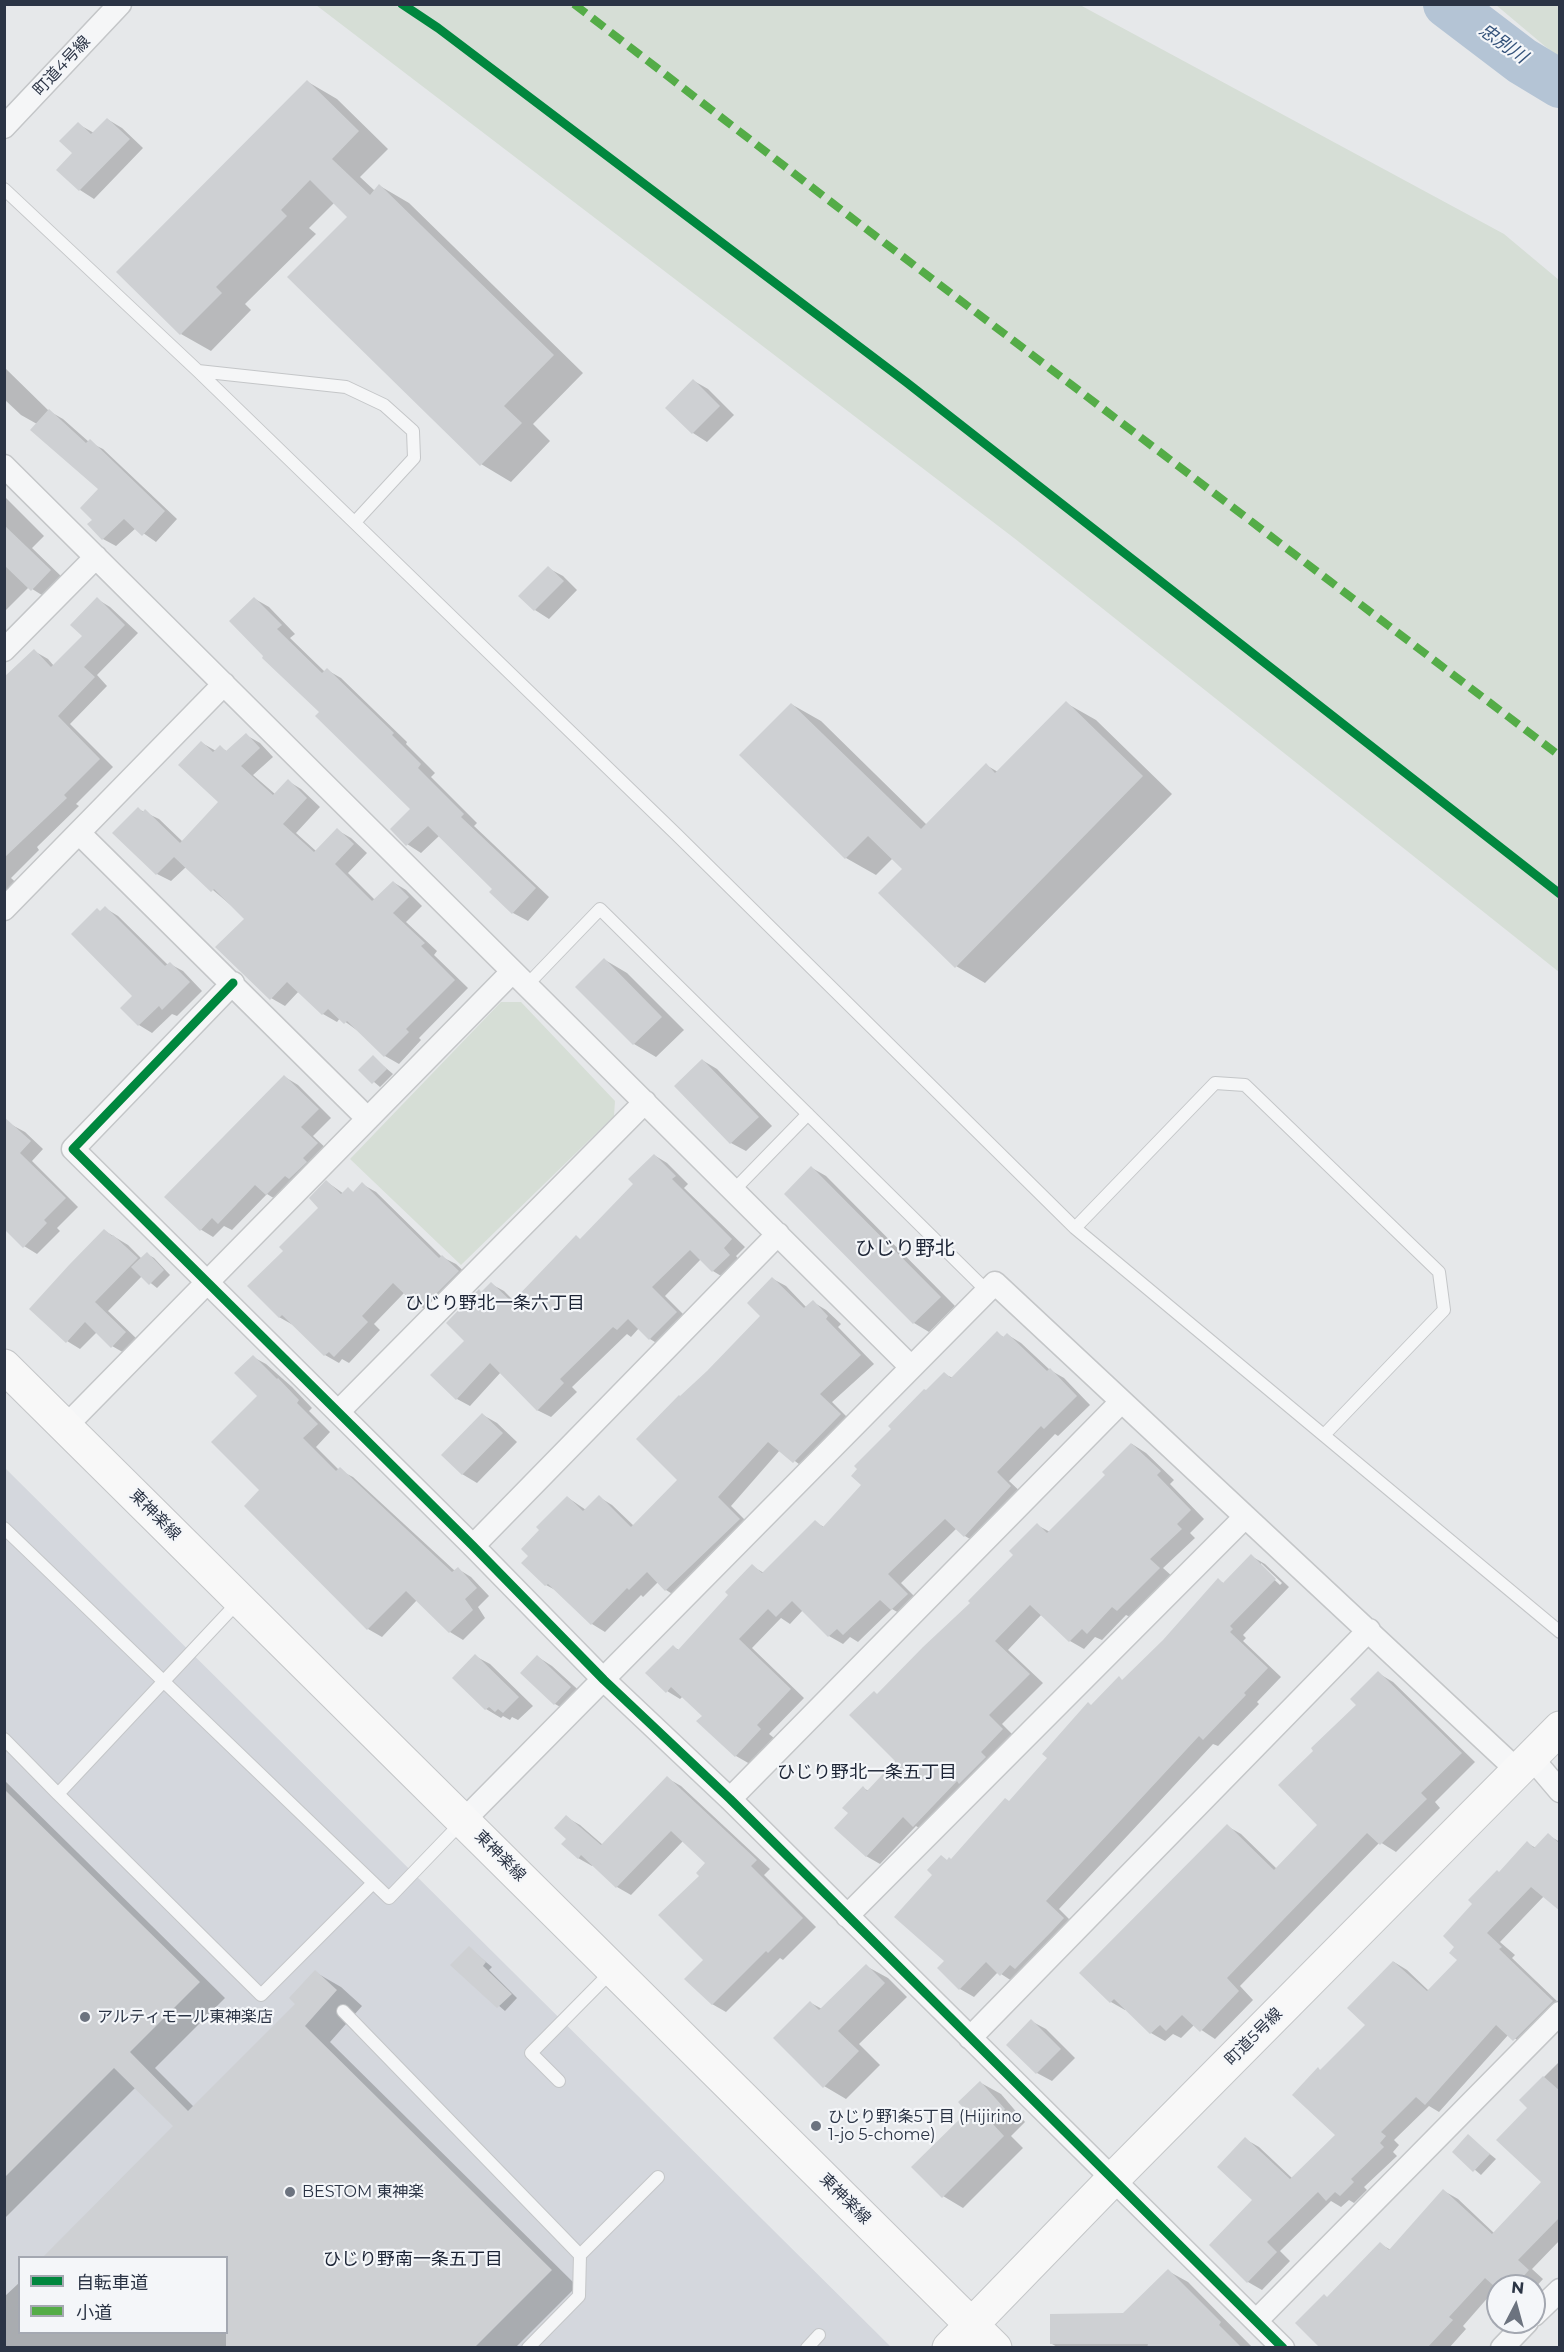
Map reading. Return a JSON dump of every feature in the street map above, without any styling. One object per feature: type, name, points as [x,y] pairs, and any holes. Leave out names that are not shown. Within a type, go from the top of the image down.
[{"type":"main road","name":"東神楽線","points":[[4,1366],[995,2348]]},
{"type":"main road","name":"町道5号線","points":[[949,2348],[1114,2178],[1525,1764],[1558,1734]]},
{"type":"street","name":"町道4号線","points":[[4,128],[120,4]]},
{"type":"street","points":[[4,466],[911,1367]]},
{"type":"street","points":[[4,650],[96,557]]},
{"type":"street","points":[[4,909],[224,684]]},
{"type":"street","points":[[79,833],[367,1118]]},
{"type":"street","points":[[66,1426],[367,1118],[519,979]]},
{"type":"street","points":[[233,983],[73,1149],[473,1546],[604,1680],[730,1799],[1283,2348]]},
{"type":"street","points":[[338,1412],[645,1102]]},
{"type":"street","points":[[473,1546],[778,1234]]},
{"type":"street","points":[[464,1820],[995,1283],[1244,1518],[1369,1630],[1525,1764],[1560,1791]]},
{"type":"street","points":[[730,1799],[1121,1402]]},
{"type":"street","points":[[847,1916],[1244,1518]]},
{"type":"street","points":[[970,2038],[1369,1630]]},
{"type":"street","points":[[1256,2321],[1560,2013]]},
{"type":"street","points":[[1546,2303],[1560,2290]]},
{"type":"street","points":[[1502,2348],[1515,2334]]},
{"type":"lane","points":[[4,189],[355,522],[676,834],[1075,1228],[1560,1632]]},
{"type":"lane","points":[[198,371],[346,387],[384,405],[413,431],[414,458],[355,522]]},
{"type":"lane","points":[[519,979],[600,909],[987,1291]]},
{"type":"lane","points":[[1075,1228],[1215,1083],[1245,1085],[1439,1272],[1444,1310],[1324,1435]]},
{"type":"lane","points":[[734,1190],[808,1114]]},
{"type":"lane","points":[[4,1528],[388,1898],[464,1820]]},
{"type":"lane","points":[[58,1794],[240,1599]]},
{"type":"lane","points":[[4,1739],[261,1995],[374,1883]]},
{"type":"lane","points":[[559,2081],[531,2053],[614,1970]]},
{"type":"lane","points":[[344,2011],[580,2254]]},
{"type":"lane","points":[[528,2348],[579,2296],[580,2254],[658,2177]]},
{"type":"lane","points":[[807,2348],[819,2335]]},
{"type":"shaded area","points":[[316,5],[1080,5],[1504,234],[1559,280],[1559,972],[1014,538]]},
{"type":"shaded area","points":[[1496,5],[1559,5],[1559,58]]},
{"type":"shaded area","points":[[501,1002],[521,1002],[615,1101],[614,1116],[461,1265],[350,1159]]},
{"type":"shaded area","points":[[4,1467],[890,2346],[5,2347]]},
{"type":"building","points":[[307,80],[359,131],[332,159],[370,195],[379,184],[554,355],[504,406],[522,423],[480,466],[287,277],[347,217],[310,180],[281,210],[287,216],[216,287],[222,293],[180,335],[116,272]]},
{"type":"building","points":[[107,118],[130,139],[79,191],[56,170],[72,153],[59,141],[78,122],[91,134]]},
{"type":"building","points":[[693,379],[720,406],[692,434],[665,408]]},
{"type":"building","points":[[49,409],[86,443],[90,439],[165,511],[142,536],[124,519],[102,540],[87,524],[92,520],[80,508],[98,489],[30,430]]},
{"type":"building","points":[[4,525],[51,570],[31,591],[4,565]]},
{"type":"building","points":[[548,566],[564,581],[534,611],[518,596]]},
{"type":"building","points":[[97,597],[125,625],[84,667],[95,677],[58,716],[100,759],[64,795],[67,798],[4,858],[4,677],[34,649],[51,667],[82,636],[70,625]]},
{"type":"building","points":[[254,597],[282,625],[277,629],[322,673],[327,668],[394,733],[392,735],[421,764],[418,768],[464,814],[461,817],[536,888],[512,914],[489,892],[492,889],[428,826],[406,846],[390,829],[410,809],[315,716],[319,712],[262,658],[263,656],[229,621]]},
{"type":"building","points":[[1066,701],[1143,776],[955,968],[878,893],[902,869],[868,836],[845,859],[739,755],[791,703],[921,829],[986,763],[995,773]]},
{"type":"building","points":[[246,733],[260,748],[241,766],[273,795],[288,779],[307,798],[283,824],[314,852],[337,828],[354,844],[335,864],[372,901],[393,881],[409,897],[393,913],[425,943],[421,946],[455,980],[406,1029],[409,1032],[384,1057],[347,1021],[344,1024],[328,1009],[322,1015],[287,982],[270,1000],[215,947],[244,919],[214,889],[211,892],[174,857],[156,875],[112,833],[138,807],[143,812],[145,809],[180,843],[218,802],[178,765],[201,741],[213,752],[220,745],[226,751]]},
{"type":"building","points":[[105,906],[165,966],[170,962],[190,982],[162,1010],[159,1006],[138,1026],[120,1008],[132,996],[71,934],[97,908],[100,911]]},
{"type":"building","points":[[604,958],[662,1017],[633,1045],[575,987]]},
{"type":"building","points":[[373,1055],[387,1069],[372,1084],[358,1070]]},
{"type":"building","points":[[702,1059],[759,1117],[730,1144],[674,1086]]},
{"type":"building","points":[[284,1075],[319,1109],[301,1127],[318,1143],[303,1158],[307,1162],[289,1179],[285,1176],[266,1195],[255,1185],[218,1224],[212,1218],[200,1231],[164,1197]]},
{"type":"building","points":[[4,1117],[31,1141],[20,1153],[66,1198],[44,1220],[47,1223],[23,1248],[4,1229]]},
{"type":"building","points":[[654,1154],[676,1176],[672,1179],[732,1239],[724,1248],[730,1255],[712,1272],[690,1250],[652,1287],[677,1312],[649,1340],[628,1319],[617,1330],[613,1327],[560,1379],[564,1383],[537,1411],[490,1363],[456,1400],[430,1375],[464,1341],[446,1323],[479,1289],[481,1292],[491,1282],[512,1302],[576,1235],[580,1239],[633,1184],[628,1179]]},
{"type":"building","points":[[811,1166],[941,1297],[913,1324],[784,1194]]},
{"type":"building","points":[[326,1180],[341,1194],[348,1187],[353,1192],[362,1182],[439,1258],[442,1255],[459,1271],[426,1304],[424,1302],[419,1308],[393,1283],[362,1316],[368,1322],[334,1357],[329,1352],[324,1356],[282,1315],[279,1318],[247,1286],[283,1251],[279,1247],[318,1208],[309,1198]]},
{"type":"building","points":[[104,1229],[138,1258],[95,1302],[126,1332],[111,1348],[85,1322],[66,1343],[29,1309]]},
{"type":"building","points":[[147,1252],[164,1270],[149,1285],[131,1267]]},
{"type":"building","points":[[772,1277],[804,1308],[813,1300],[828,1316],[826,1319],[861,1355],[820,1394],[841,1414],[793,1463],[768,1442],[718,1497],[740,1519],[665,1591],[647,1572],[629,1590],[627,1588],[591,1625],[548,1584],[545,1586],[521,1563],[528,1556],[521,1549],[539,1530],[536,1527],[567,1496],[583,1511],[599,1495],[631,1527],[677,1480],[636,1439],[760,1316],[747,1303]]},
{"type":"building","points":[[997,1331],[1003,1337],[1007,1333],[1047,1371],[1050,1368],[1077,1396],[1044,1429],[1041,1426],[997,1472],[1011,1486],[964,1537],[945,1519],[888,1574],[908,1594],[891,1610],[880,1600],[843,1635],[837,1629],[828,1637],[792,1601],[776,1617],[768,1609],[739,1639],[791,1689],[757,1725],[761,1729],[735,1757],[696,1721],[702,1716],[671,1687],[666,1693],[645,1673],[673,1645],[678,1650],[728,1595],[725,1592],[752,1564],[762,1573],[815,1520],[823,1527],[861,1485],[851,1476],[857,1469],[854,1466],[891,1429],[888,1426],[944,1372],[951,1378]]},
{"type":"building","points":[[253,1355],[299,1400],[297,1403],[318,1424],[303,1438],[336,1471],[340,1467],[452,1572],[458,1567],[477,1588],[465,1599],[473,1610],[449,1633],[406,1591],[367,1630],[244,1506],[259,1490],[211,1442],[257,1396],[234,1373]]},
{"type":"building","points":[[482,1413],[503,1433],[462,1475],[441,1455]]},
{"type":"building","points":[[1131,1443],[1161,1471],[1157,1475],[1191,1510],[1177,1524],[1182,1529],[1150,1559],[1160,1568],[1117,1611],[1112,1607],[1087,1634],[1082,1629],[1069,1642],[1030,1605],[995,1641],[1030,1674],[989,1715],[1003,1729],[981,1752],[986,1757],[959,1784],[957,1781],[913,1827],[903,1817],[866,1857],[834,1828],[848,1813],[842,1808],[863,1786],[867,1791],[895,1761],[849,1715],[874,1691],[877,1694],[970,1603],[968,1601],[1013,1555],[1009,1551],[1037,1523],[1047,1533],[1105,1475],[1102,1472]]},
{"type":"building","points":[[1251,1554],[1276,1579],[1230,1626],[1233,1629],[1230,1632],[1268,1668],[1203,1740],[1199,1736],[1046,1901],[1064,1918],[1052,1931],[1015,1969],[1010,1965],[1000,1976],[986,1962],[959,1990],[937,1968],[944,1961],[894,1917],[932,1875],[927,1870],[941,1855],[947,1860],[949,1857],[951,1859],[1005,1798],[1009,1801],[1047,1758],[1042,1754],[1088,1702],[1091,1705],[1119,1676],[1122,1680],[1163,1640],[1218,1578],[1223,1583]]},
{"type":"building","points":[[475,1654],[519,1697],[503,1713],[498,1709],[495,1712],[489,1707],[485,1710],[452,1678]]},
{"type":"building","points":[[537,1655],[571,1687],[554,1705],[520,1673]]},
{"type":"building","points":[[1378,1671],[1462,1753],[1421,1793],[1427,1799],[1380,1845],[1367,1833],[1227,1978],[1239,1991],[1200,2032],[1182,2015],[1166,2031],[1160,2025],[1150,2034],[1114,1999],[1110,2003],[1079,1973],[1227,1824],[1274,1870],[1317,1825],[1278,1785],[1313,1751],[1311,1748],[1356,1705],[1350,1699]]},
{"type":"building","points":[[667,1776],[757,1860],[751,1866],[803,1918],[712,2005],[684,1979],[703,1960],[658,1915],[699,1876],[696,1873],[705,1863],[671,1831],[616,1888],[581,1855],[578,1859],[561,1844],[566,1839],[554,1828],[566,1815],[601,1845]]},
{"type":"building","name":"BESTOM 東神楽","points":[[4,1789],[200,1982],[130,2052],[188,2111],[295,2004],[289,1998],[315,1970],[337,1990],[305,2026],[552,2270],[474,2348],[226,2348],[228,2256],[44,2256],[173,2126],[114,2068],[4,2178]]},
{"type":"building","points":[[1548,1833],[1560,1844],[1560,1911],[1531,1887],[1487,1933],[1502,1947],[1499,1949],[1553,2001],[1513,2041],[1496,2025],[1425,2105],[1416,2097],[1381,2132],[1386,2136],[1380,2143],[1384,2147],[1351,2179],[1354,2182],[1340,2196],[1335,2192],[1326,2201],[1318,2192],[1267,2242],[1277,2252],[1247,2283],[1209,2245],[1252,2200],[1217,2167],[1245,2137],[1290,2179],[1335,2135],[1292,2095],[1318,2067],[1320,2070],[1365,2025],[1347,2008],[1393,1961],[1427,1991],[1457,1960],[1449,1953],[1454,1947],[1443,1936],[1472,1904],[1468,1900],[1497,1870],[1499,1872],[1527,1841],[1534,1848]]},
{"type":"building","points":[[469,1946],[486,1962],[483,1966],[512,1994],[497,2008],[450,1965]]},
{"type":"building","points":[[866,1964],[885,1983],[838,2031],[859,2051],[823,2088],[773,2038],[810,2001],[819,2010]]},
{"type":"building","points":[[1031,2019],[1061,2049],[1036,2074],[1006,2045]]},
{"type":"building","points":[[1543,2076],[1560,2091],[1560,2217],[1518,2260],[1529,2270],[1526,2274],[1486,2274],[1486,2279],[1449,2317],[1453,2320],[1427,2348],[1320,2348],[1295,2323],[1324,2294],[1327,2297],[1380,2242],[1389,2250],[1443,2189],[1492,2234],[1541,2182],[1496,2140],[1527,2108],[1519,2100]]},
{"type":"building","points":[[980,2081],[1005,2109],[992,2123],[1004,2136],[942,2198],[911,2167],[967,2112],[958,2102]]},
{"type":"building","points":[[1468,2134],[1490,2154],[1473,2172],[1452,2152]]},
{"type":"building","points":[[1168,2269],[1221,2322],[1219,2325],[1242,2348],[1147,2348],[1148,2344],[1050,2344],[1050,2314],[1123,2313]]},
{"type":"waterway","name":"忠別川","points":[[1447,4],[1522,61],[1560,84]]},
{"type":"marked path","points":[[574,4],[1560,756]]},
{"type":"cycle path","points":[[402,4],[438,28],[906,382],[1560,894]]},
{"type":"cycle path","points":[[233,983],[73,1149],[473,1546],[604,1680],[730,1799],[1283,2348]]},
{"type":"place","name":"アルティモール東神楽店","points":[[85,2017]]},
{"type":"place","name":"ひじり野1条5丁目 (Hijirino 1-jo 5-chome)","points":[[816,2126]]},
{"type":"place","name":"BESTOM 東神楽","points":[[290,2192]]},
{"type":"district","name":"ひじり野北","points":[[905,1249]]},
{"type":"district","name":"ひじり野北一条六丁目","points":[[495,1304]]},
{"type":"district","name":"ひじり野北一条五丁目","points":[[867,1773]]},
{"type":"district","name":"ひじり野南一条五丁目","points":[[413,2260]]}]
